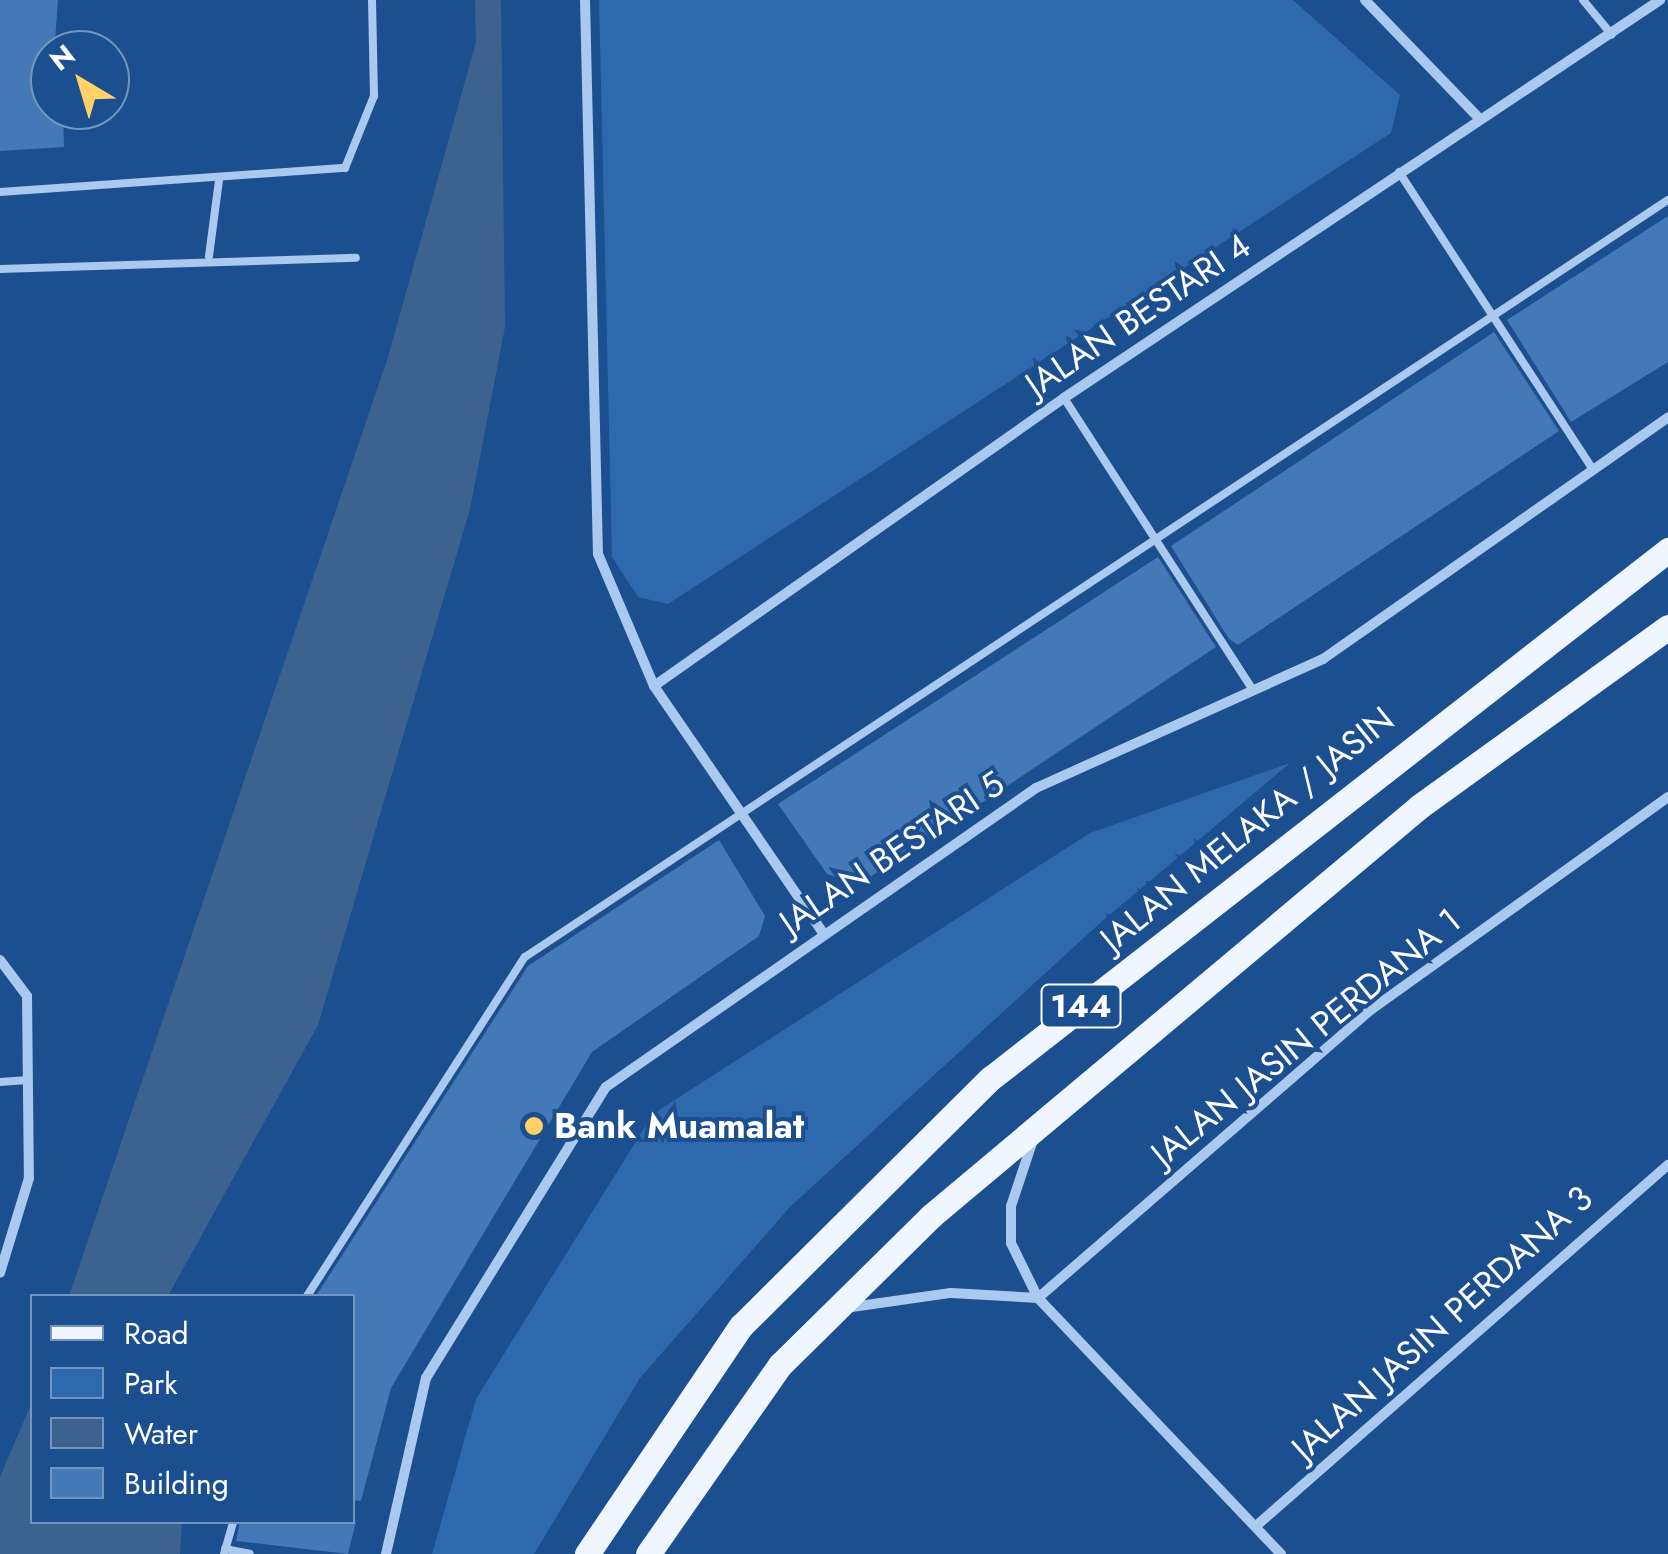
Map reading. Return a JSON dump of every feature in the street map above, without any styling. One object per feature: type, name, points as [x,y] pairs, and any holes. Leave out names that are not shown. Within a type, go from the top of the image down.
[{"type":"main road","name":"JALAN MELAKA / JASIN","points":[[587,1554],[741,1326],[991,1078],[1668,550]]},
{"type":"main road","name":"144","points":[[648,1554],[780,1364],[832,1310],[1038,1122],[1420,806],[1668,628]]},
{"type":"street","points":[[585,0],[598,554],[654,686],[824,934]]},
{"type":"street","points":[[1365,0],[1480,119]]},
{"type":"street","name":"JALAN BESTARI 4","points":[[654,686],[1064,398],[1660,0]]},
{"type":"street","name":"JALAN BESTARI 5","points":[[386,1554],[426,1378],[606,1087],[1036,788],[1323,659],[1668,418]]},
{"type":"street","name":"JALAN JASIN PERDANA 1","points":[[1038,1298],[1372,1009],[1668,797]]},
{"type":"street","points":[[0,960],[27,996],[29,1178],[0,1273]]},
{"type":"street","points":[[1038,1122],[1011,1206],[1011,1243],[1038,1298],[1281,1554]]},
{"type":"street","name":"JALAN JASIN PERDANA 3","points":[[1256,1526],[1668,1165]]},
{"type":"street","points":[[832,1310],[950,1294],[1038,1298]]},
{"type":"lane","points":[[0,192],[331,173],[356,157],[374,96],[372,0]]},
{"type":"lane","points":[[1583,0],[1612,35]]},
{"type":"lane","points":[[1398,172],[1593,470]]},
{"type":"lane","points":[[209,256],[219,180]]},
{"type":"lane","points":[[308,1294],[510,970],[742,811],[1668,200]]},
{"type":"lane","points":[[0,269],[209,256],[356,258]]},
{"type":"lane","points":[[1064,398],[1252,689]]},
{"type":"lane","points":[[0,1082],[28,1080]]},
{"type":"lane","points":[[232,1524],[225,1552],[250,1554]]},
{"type":"green space","points":[[599,0],[1293,0],[1400,95],[1391,133],[668,604],[638,597],[612,557]]},
{"type":"green space","points":[[1290,763],[1099,924],[790,1207],[640,1378],[534,1554],[432,1554],[476,1399],[653,1114],[1090,833]]},
{"type":"water","points":[[475,0],[501,0],[505,327],[470,509],[318,1025],[169,1294],[70,1294],[388,357],[476,42]]},
{"type":"water","points":[[30,1407],[30,1524],[182,1524],[180,1554],[0,1554],[0,1477]]},
{"type":"building","points":[[0,0],[58,0],[56,30],[30,30],[30,130],[64,130],[64,147],[0,151]]},
{"type":"building","points":[[1668,216],[1668,362],[1571,422],[1507,320]]},
{"type":"building","points":[[1494,332],[1559,431],[1238,645],[1229,639],[1171,546]]},
{"type":"building","points":[[1158,557],[1216,647],[858,885],[827,874],[778,804]]},
{"type":"building","points":[[719,840],[765,916],[759,936],[592,1052],[391,1388],[361,1501],[355,1500],[355,1294],[317,1294],[528,966]]},
{"type":"building","points":[[356,1522],[348,1554],[236,1541],[240,1524]]},
{"type":"place","name":"Bank Muamalat","points":[[534,1126]]}]
